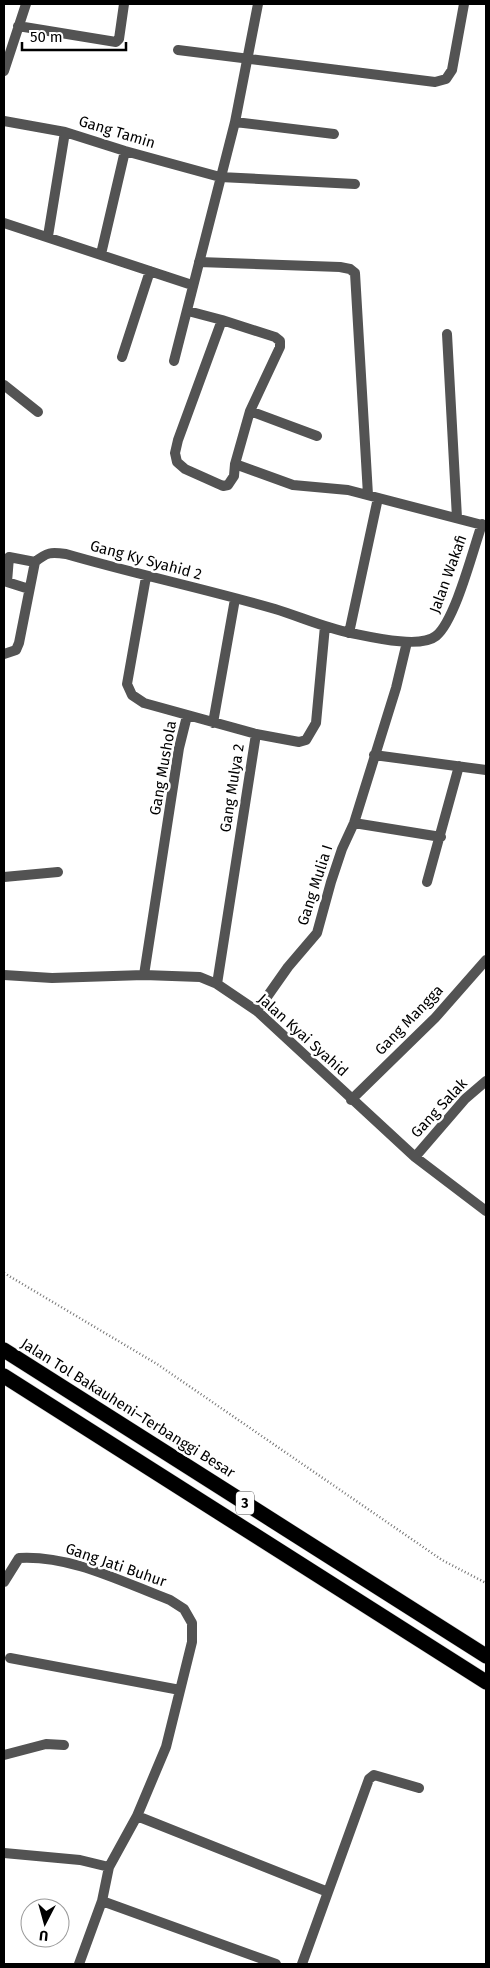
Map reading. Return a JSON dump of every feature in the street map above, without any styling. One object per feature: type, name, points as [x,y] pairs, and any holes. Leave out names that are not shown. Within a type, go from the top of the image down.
[{"type":"highway","name":"Jalan Tol Bakauheni–Terbanggi Besar","points":[[4,1350],[486,1656]]},
{"type":"highway","name":"3","points":[[4,1376],[486,1682]]},
{"type":"street","points":[[4,71],[26,4]]},
{"type":"street","points":[[18,26],[116,42],[119,39],[124,4]]},
{"type":"street","points":[[174,361],[235,122],[258,4]]},
{"type":"street","points":[[178,50],[436,82],[446,79],[452,70],[464,4]]},
{"type":"street","name":"Gang Tamin","points":[[4,121],[65,132],[125,152],[220,177],[355,184]]},
{"type":"street","points":[[235,122],[334,134]]},
{"type":"street","points":[[48,236],[65,132]]},
{"type":"street","points":[[101,254],[125,152]]},
{"type":"street","points":[[4,223],[192,285]]},
{"type":"street","points":[[199,262],[340,267],[350,269],[355,273],[373,496],[349,633]]},
{"type":"street","points":[[122,357],[150,271]]},
{"type":"street","points":[[188,311],[222,320],[275,337],[280,342],[280,348],[250,411],[232,481],[228,485],[223,486],[185,469],[177,462],[175,453],[178,440],[222,320]]},
{"type":"street","points":[[447,334],[457,518]]},
{"type":"street","points":[[4,385],[38,412]]},
{"type":"street","points":[[250,411],[317,436]]},
{"type":"street","points":[[235,464],[293,485],[308,488],[337,488],[484,525]]},
{"type":"street","name":"Jalan Wakafi","points":[[349,633],[407,642],[428,641],[436,637],[452,612],[484,525]]},
{"type":"street","name":"Gang Ky Syahid 2","points":[[35,562],[45,554],[66,554],[146,577],[276,610],[349,633]]},
{"type":"street","points":[[4,654],[16,650],[35,562],[9,557],[7,582],[29,589]]},
{"type":"street","points":[[146,577],[127,684],[132,696],[144,703],[187,716]]},
{"type":"street","points":[[213,723],[235,599]]},
{"type":"street","name":"Gang Mulya 2","points":[[217,984],[256,734],[298,742],[306,740],[312,733],[316,723],[325,626]]},
{"type":"street","name":"Gang Mulia I","points":[[257,1010],[288,967],[317,933],[339,858],[354,823],[396,688],[407,642]]},
{"type":"street","name":"Gang Mushola","points":[[144,975],[179,748],[187,716],[256,734]]},
{"type":"street","points":[[374,755],[486,770]]},
{"type":"street","points":[[427,882],[441,837],[459,766]]},
{"type":"street","points":[[354,823],[441,837]]},
{"type":"street","points":[[4,877],[58,872]]},
{"type":"street","name":"Gang Mangga","points":[[351,1100],[435,1018],[486,960]]},
{"type":"street","name":"Jalan Kyai Syahid","points":[[4,975],[52,978],[144,975],[200,977],[217,984],[257,1010],[414,1157],[486,1211]]},
{"type":"street","name":"Gang Salak","points":[[414,1157],[465,1099],[486,1081]]},
{"type":"street","name":"Gang Jati Buhur","points":[[4,1582],[19,1558],[41,1557],[74,1564],[170,1600],[184,1609],[192,1623],[192,1642],[180,1690]]},
{"type":"street","points":[[10,1658],[180,1690],[166,1747],[137,1816],[109,1867],[102,1901],[79,1964]]},
{"type":"street","points":[[4,1755],[46,1744],[64,1745]]},
{"type":"street","points":[[302,1964],[368,1779],[374,1775],[382,1776],[419,1788]]},
{"type":"street","points":[[137,1816],[328,1892]]},
{"type":"street","points":[[4,1853],[80,1860],[109,1867]]},
{"type":"street","points":[[102,1901],[276,1964]]},
{"type":"path","points":[[4,1273],[157,1364],[442,1560],[486,1583]]}]
